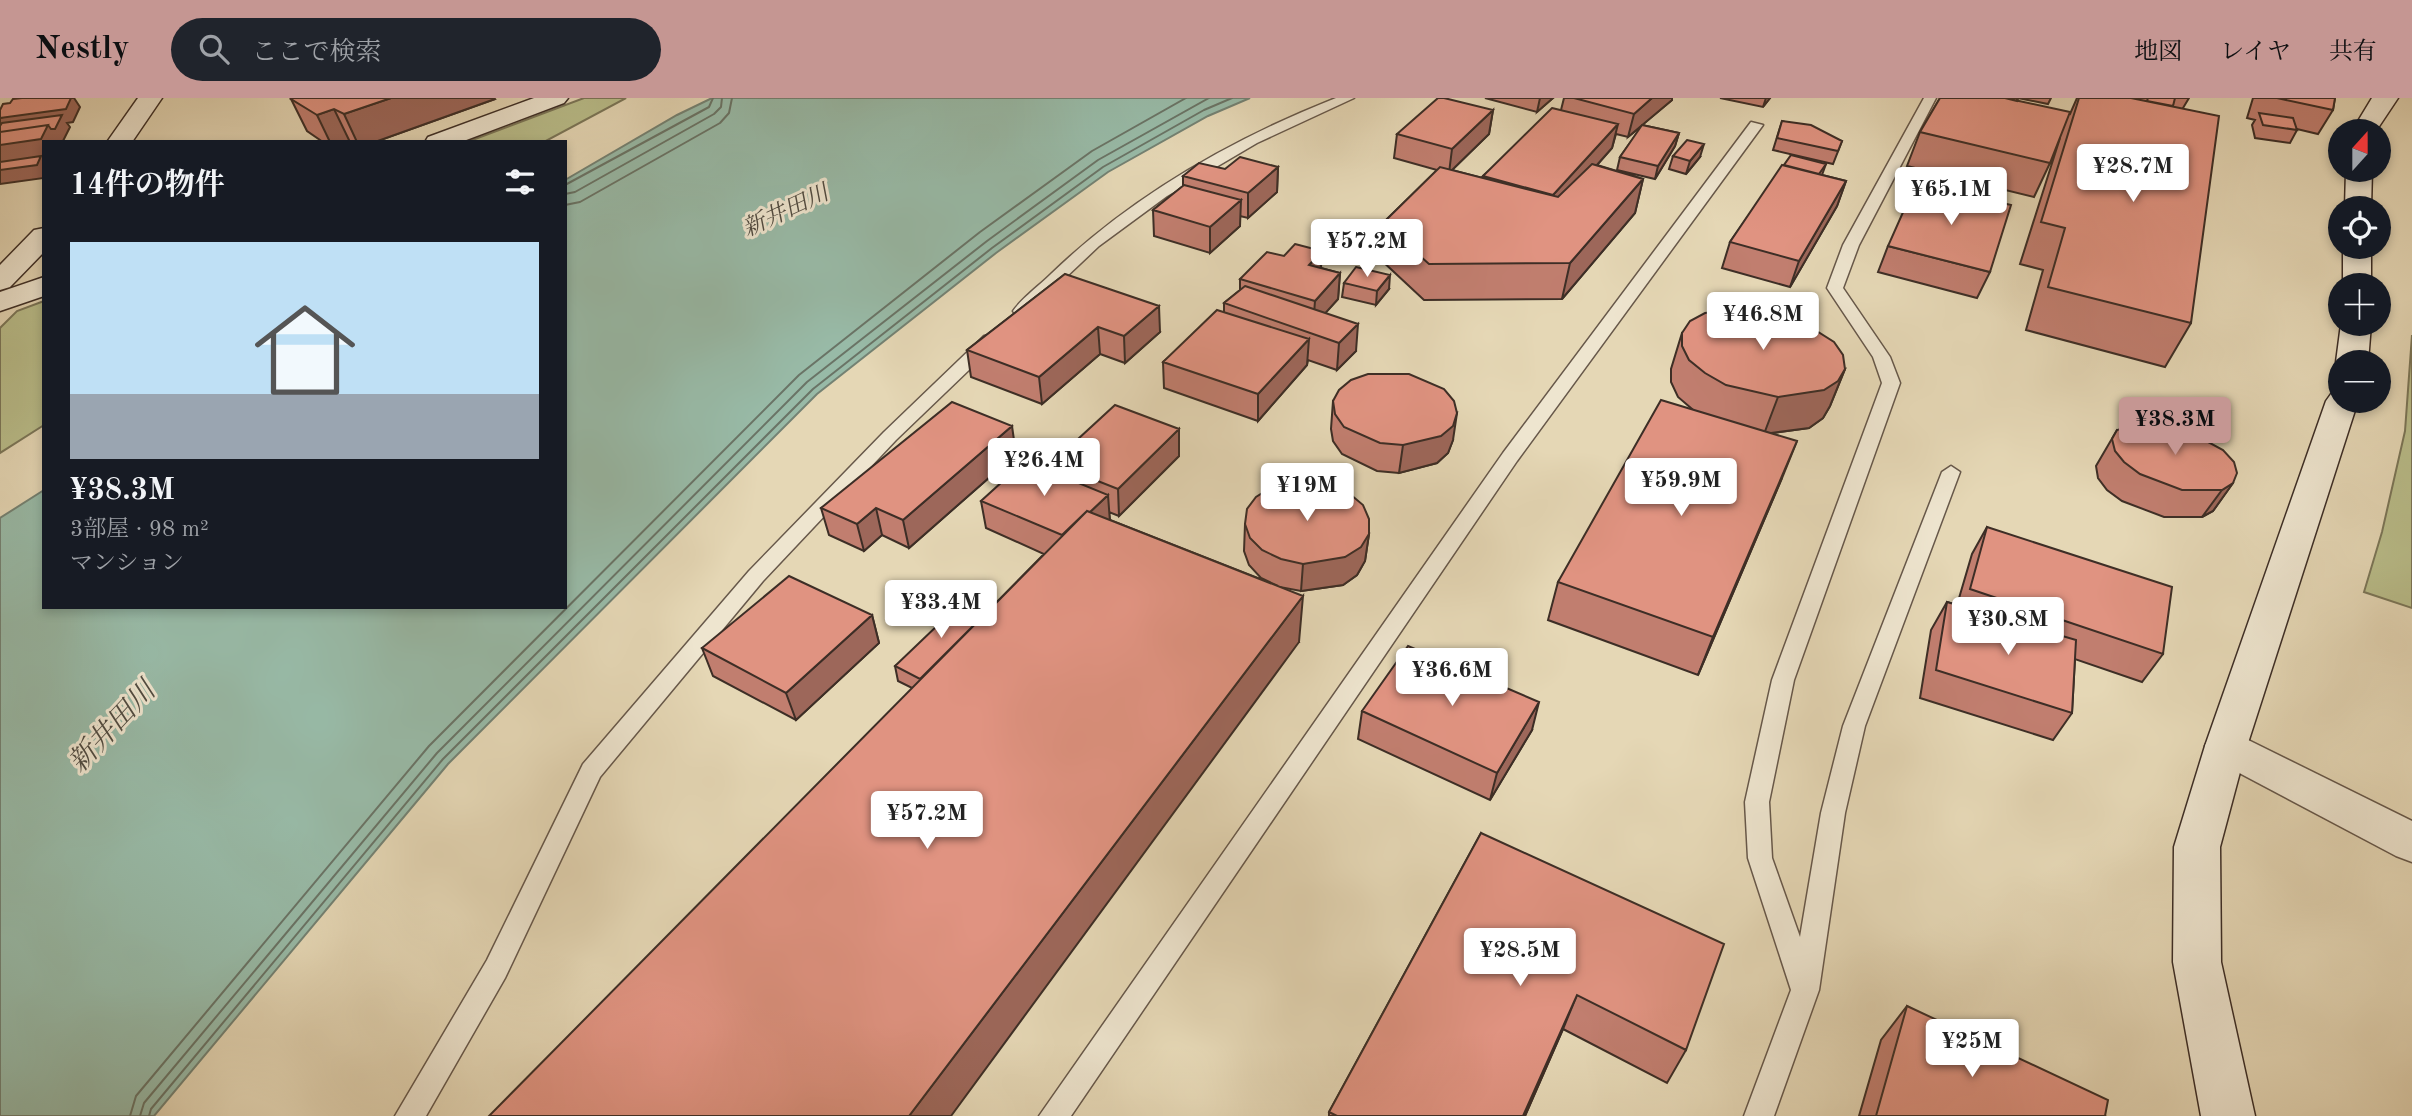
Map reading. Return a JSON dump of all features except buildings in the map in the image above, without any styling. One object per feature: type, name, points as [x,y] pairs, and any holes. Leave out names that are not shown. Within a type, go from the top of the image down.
[{"type":"street","points":[[120,140],[150,98]]},
{"type":"street","points":[[442,140],[556,98]]},
{"type":"street","points":[[2371,119],[2379,104],[2386,98]]},
{"type":"street","points":[[0,281],[42,238]]},
{"type":"street","points":[[0,302],[42,287]]},
{"type":"street","points":[[2228,1116],[2197,962],[2197,847],[2226,746],[2338,413]]},
{"type":"street","points":[[2226,746],[2412,843]]},
{"type":"lane","points":[[410,1116],[496,969],[591,771],[756,576],[909,418],[1103,236],[1163,192],[1235,148],[1348,98]]},
{"type":"lane","points":[[1805,990],[1759,858],[1757,802],[1783,680],[1891,383],[1888,362],[1842,304],[1835,288],[1851,245],[1930,98]]},
{"type":"lane","points":[[1054,1116],[1510,457],[1756,125]]},
{"type":"lane","points":[[1759,1116],[1805,990],[1833,813],[1854,726],[1951,472]]},
{"type":"shaded area","points":[[584,98],[626,98],[548,140],[472,140]]},
{"type":"shaded area","points":[[42,302],[42,426],[0,453],[0,328],[17,311]]},
{"type":"shaded area","points":[[2412,335],[2412,608],[2364,592],[2382,532],[2405,431]]},
{"type":"water","name":"新井田川","points":[[712,98],[1250,98],[1208,116],[1108,172],[996,253],[817,394],[448,764],[154,1116],[0,1116],[0,518],[42,491],[42,609],[567,609],[567,179],[677,115]]}]
